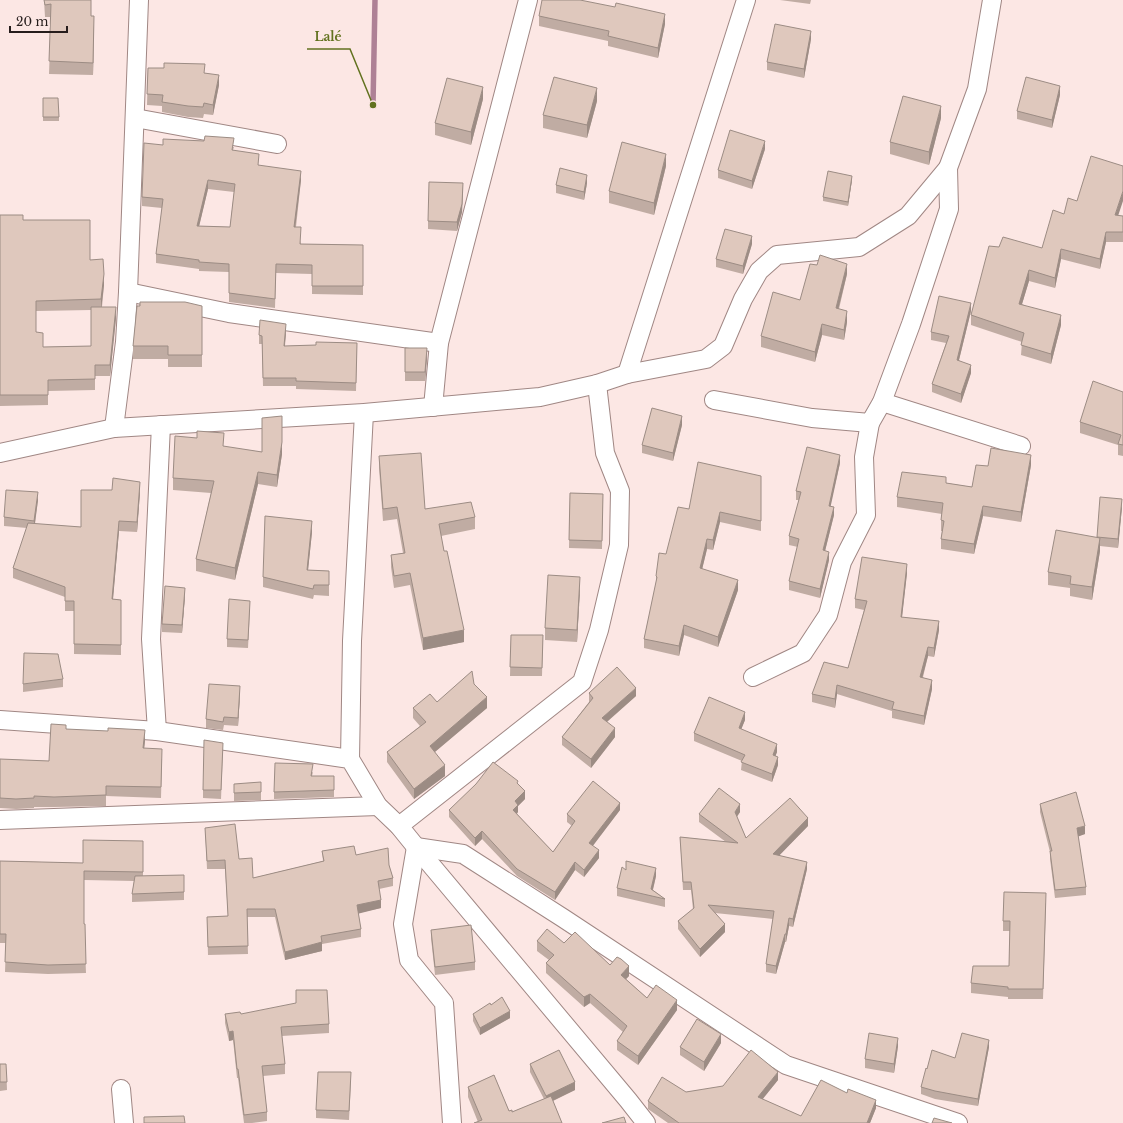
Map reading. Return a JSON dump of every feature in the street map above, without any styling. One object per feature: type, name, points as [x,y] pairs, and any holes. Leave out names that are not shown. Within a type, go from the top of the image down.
[{"type":"street","points":[[114,428],[125,342],[128,292],[139,0]]},
{"type":"street","points":[[433,407],[439,343],[528,0]]},
{"type":"street","points":[[0,453],[114,428],[364,413],[540,397],[597,384],[627,374],[706,359],[723,346],[743,299],[759,271],[777,255],[859,247],[908,216],[948,168],[977,89],[992,0]]},
{"type":"street","points":[[627,374],[741,1]]},
{"type":"street","points":[[135,118],[277,144]]},
{"type":"street","points":[[753,677],[803,653],[828,615],[842,562],[866,515],[864,457],[870,423],[882,402],[911,324],[950,209],[948,168]]},
{"type":"street","points":[[128,292],[228,313],[439,343]]},
{"type":"street","points":[[399,826],[582,682],[599,630],[619,545],[620,491],[605,453],[597,384]]},
{"type":"street","points":[[714,400],[812,418],[870,423]]},
{"type":"street","points":[[882,402],[1022,446]]},
{"type":"street","points":[[364,413],[352,641],[350,760],[378,806],[399,826],[416,846],[646,1123]]},
{"type":"street","points":[[156,730],[151,639],[161,425]]},
{"type":"street","points":[[0,720],[156,730],[350,760]]},
{"type":"street","points":[[0,820],[378,806]]},
{"type":"street","points":[[416,846],[403,924],[409,960],[444,1003],[452,1123]]},
{"type":"street","points":[[416,846],[463,854],[570,922],[786,1065],[958,1123]]},
{"type":"street","points":[[121,1089],[124,1123]]},
{"type":"building","points":[[44,0],[91,0],[91,16],[94,16],[93,63],[49,61],[51,4],[45,5]]},
{"type":"building","points":[[542,0],[580,0],[615,7],[616,3],[665,14],[658,48],[608,36],[609,31],[539,16]]},
{"type":"building","points":[[775,24],[811,31],[804,69],[767,62]]},
{"type":"building","points":[[164,63],[205,64],[204,73],[219,75],[213,105],[204,103],[203,107],[162,102],[163,95],[147,94],[148,68],[164,68]]},
{"type":"building","points":[[554,77],[597,88],[587,125],[543,115]]},
{"type":"building","points":[[1026,77],[1060,86],[1052,120],[1017,111]]},
{"type":"building","points":[[447,78],[483,87],[471,132],[435,123]]},
{"type":"building","points":[[903,96],[941,106],[929,152],[890,142]]},
{"type":"building","points":[[43,98],[58,98],[59,117],[43,117]]},
{"type":"building","points":[[730,130],[765,141],[752,181],[718,170]]},
{"type":"building","points":[[205,136],[234,138],[232,150],[259,154],[258,165],[301,171],[294,227],[301,227],[300,244],[363,245],[363,286],[312,286],[312,265],[276,264],[275,299],[229,293],[229,264],[199,262],[199,260],[156,254],[163,199],[142,197],[144,143],[163,145],[163,139],[204,141]],"holes":[[[208,180],[235,184],[230,227],[197,226]]]},
{"type":"building","points":[[622,142],[666,154],[654,203],[609,191]]},
{"type":"building","points":[[1091,156],[1123,166],[1123,191],[1115,215],[1123,216],[1123,232],[1106,232],[1100,259],[1061,249],[1055,278],[1029,270],[1019,304],[1061,315],[1051,354],[1021,345],[1024,333],[971,315],[989,246],[999,247],[1003,237],[1042,248],[1053,210],[1064,214],[1068,198],[1077,201]]},
{"type":"building","points":[[560,168],[587,175],[584,192],[556,185]]},
{"type":"building","points":[[828,171],[852,176],[848,202],[823,197]]},
{"type":"building","points":[[429,182],[463,183],[462,204],[457,222],[428,221]]},
{"type":"building","points":[[0,215],[23,215],[23,220],[90,220],[90,260],[103,259],[104,274],[101,299],[36,301],[36,332],[43,333],[43,347],[91,346],[91,307],[116,307],[110,365],[95,365],[95,379],[48,380],[48,395],[0,395]]},
{"type":"building","points":[[725,229],[752,236],[743,266],[716,259]]},
{"type":"building","points":[[820,255],[847,264],[836,308],[847,311],[844,330],[822,324],[815,352],[761,336],[773,292],[800,300],[810,264],[817,265]]},
{"type":"building","points":[[939,296],[971,303],[957,360],[971,365],[961,394],[932,384],[949,336],[931,332]]},
{"type":"building","points":[[140,302],[185,302],[202,306],[202,355],[168,355],[168,346],[133,346],[137,306],[140,306]]},
{"type":"building","points":[[260,320],[286,324],[284,346],[316,345],[316,342],[357,343],[356,383],[296,381],[296,378],[263,378],[262,336],[259,335]]},
{"type":"building","points":[[405,348],[427,348],[425,372],[405,372]]},
{"type":"building","points":[[1093,381],[1123,392],[1123,445],[1118,444],[1121,435],[1080,422]]},
{"type":"building","points":[[652,408],[682,416],[673,453],[642,445]]},
{"type":"building","points":[[282,416],[282,442],[277,475],[258,472],[235,568],[196,559],[214,481],[173,478],[175,436],[197,438],[197,431],[224,433],[223,446],[262,452],[262,418]]},
{"type":"building","points":[[807,447],[840,455],[829,506],[834,507],[823,550],[829,552],[820,589],[789,581],[799,539],[789,536],[801,492],[796,491]]},
{"type":"building","points":[[991,448],[1031,455],[1021,512],[983,506],[974,544],[941,539],[944,521],[941,520],[943,503],[897,497],[902,472],[946,477],[946,483],[972,487],[976,465],[988,466]]},
{"type":"building","points":[[421,453],[425,509],[471,502],[475,517],[439,524],[444,551],[447,551],[464,630],[423,638],[410,573],[394,576],[391,555],[405,553],[397,507],[383,509],[379,456]]},
{"type":"building","points":[[698,462],[761,476],[761,521],[720,512],[713,540],[707,539],[700,568],[738,580],[718,637],[684,625],[679,646],[644,639],[657,577],[659,553],[666,554],[678,507],[689,509]]},
{"type":"building","points":[[113,478],[140,482],[137,522],[119,521],[112,599],[121,600],[121,645],[74,644],[74,601],[65,601],[65,587],[13,568],[28,523],[81,527],[81,490],[112,490]]},
{"type":"building","points":[[6,490],[38,492],[34,521],[4,517]]},
{"type":"building","points":[[570,493],[603,494],[602,541],[569,540]]},
{"type":"building","points":[[1100,497],[1122,499],[1118,539],[1097,537]]},
{"type":"building","points":[[265,516],[312,521],[307,570],[329,571],[329,585],[314,585],[313,589],[263,577]]},
{"type":"building","points":[[1056,530],[1100,538],[1092,587],[1070,584],[1071,576],[1048,572]]},
{"type":"building","points":[[862,557],[907,564],[901,617],[939,621],[934,648],[928,647],[920,677],[932,680],[924,716],[892,709],[894,702],[837,685],[835,699],[812,694],[824,662],[848,668],[867,601],[855,599]]},
{"type":"building","points":[[548,575],[580,577],[577,630],[545,628]]},
{"type":"building","points":[[165,586],[185,588],[182,625],[162,624]]},
{"type":"building","points":[[229,599],[250,601],[248,640],[227,639]]},
{"type":"building","points":[[511,635],[543,635],[542,668],[510,667]]},
{"type":"building","points":[[24,653],[58,654],[63,679],[23,684]]},
{"type":"building","points":[[617,667],[636,688],[602,718],[615,728],[591,759],[562,737],[593,698],[589,693]]},
{"type":"building","points":[[472,671],[474,684],[487,697],[430,746],[445,765],[414,789],[387,752],[426,722],[413,708],[430,694],[437,702]]},
{"type":"building","points":[[209,684],[240,686],[238,718],[224,717],[223,722],[206,719]]},
{"type":"building","points":[[709,697],[745,712],[739,728],[777,744],[773,755],[778,757],[772,774],[741,762],[745,755],[694,733]]},
{"type":"building","points":[[51,724],[66,725],[66,729],[108,731],[108,728],[145,730],[143,748],[162,749],[161,787],[106,786],[106,795],[54,797],[34,796],[34,798],[16,799],[0,798],[0,759],[49,761]]},
{"type":"building","points":[[204,740],[223,743],[221,790],[203,790]]},
{"type":"building","points":[[493,762],[518,781],[517,783],[525,791],[515,801],[518,805],[513,810],[553,852],[575,821],[567,814],[593,781],[620,803],[589,843],[599,850],[584,870],[575,862],[555,892],[517,869],[482,831],[475,838],[449,810],[476,784]]},
{"type":"building","points":[[275,763],[313,764],[311,776],[334,776],[334,790],[274,792]]},
{"type":"building","points":[[261,782],[261,792],[234,793],[234,784]]},
{"type":"building","points":[[719,788],[740,804],[735,812],[746,838],[790,798],[808,818],[773,854],[807,862],[793,919],[789,918],[786,934],[776,966],[766,964],[774,911],[708,905],[725,924],[700,949],[678,921],[694,908],[691,882],[683,882],[680,837],[738,843],[699,814]]},
{"type":"building","points":[[1076,792],[1085,826],[1077,828],[1086,887],[1055,890],[1050,851],[1052,851],[1040,804]]},
{"type":"building","points":[[235,824],[239,859],[252,858],[253,878],[324,861],[322,851],[354,846],[356,855],[388,848],[389,865],[393,878],[378,881],[381,900],[357,905],[361,929],[321,936],[322,942],[285,952],[275,909],[247,909],[248,946],[208,947],[207,917],[228,916],[225,860],[207,861],[205,828]]},
{"type":"building","points":[[83,840],[143,841],[143,872],[84,871],[86,964],[48,965],[5,962],[6,934],[0,934],[0,861],[83,863]]},
{"type":"building","points":[[626,861],[656,868],[651,889],[665,899],[617,888],[622,867],[626,870]]},
{"type":"building","points":[[184,875],[184,892],[132,894],[135,876]]},
{"type":"building","points":[[1004,892],[1046,893],[1043,989],[1008,989],[1008,987],[971,983],[973,966],[1009,966],[1010,921],[1003,921]]},
{"type":"building","points":[[471,925],[475,962],[435,967],[431,930]]},
{"type":"building","points":[[547,929],[564,943],[575,932],[610,965],[617,957],[621,959],[629,966],[621,975],[647,998],[656,985],[677,1000],[638,1056],[617,1041],[627,1026],[590,994],[584,997],[546,963],[554,955],[537,941]]},
{"type":"building","points":[[296,990],[327,990],[329,1024],[281,1027],[285,1064],[262,1066],[267,1112],[244,1115],[233,1031],[229,1032],[225,1014],[240,1012],[241,1014],[296,1003]]},
{"type":"building","points":[[502,997],[510,1011],[480,1028],[473,1014],[490,1003],[491,1005]]},
{"type":"building","points":[[697,1019],[721,1034],[704,1062],[680,1047]]},
{"type":"building","points":[[869,1033],[898,1038],[894,1064],[865,1059]]},
{"type":"building","points":[[962,1033],[989,1040],[978,1099],[921,1087],[932,1050],[955,1058]]},
{"type":"building","points":[[559,1050],[575,1082],[546,1096],[530,1064]]},
{"type":"building","points":[[751,1050],[778,1072],[758,1097],[801,1116],[821,1080],[847,1093],[848,1089],[876,1100],[867,1123],[679,1123],[648,1101],[662,1077],[686,1092],[723,1086]]},
{"type":"building","points":[[0,1064],[6,1064],[7,1082],[0,1082]]},
{"type":"building","points":[[318,1072],[351,1072],[349,1111],[316,1110]]},
{"type":"building","points":[[494,1075],[509,1111],[512,1110],[512,1112],[551,1096],[562,1123],[474,1123],[482,1120],[468,1087]]},
{"type":"building","points":[[184,1116],[185,1123],[144,1123],[144,1117]]},
{"type":"building","points":[[624,1117],[626,1123],[602,1123]]},
{"type":"building","points":[[934,1118],[952,1123],[932,1123]]},
{"type":"waterway","points":[[373,105],[375,0]]},
{"type":"place","name":"Lalé","points":[[373,105]]}]
